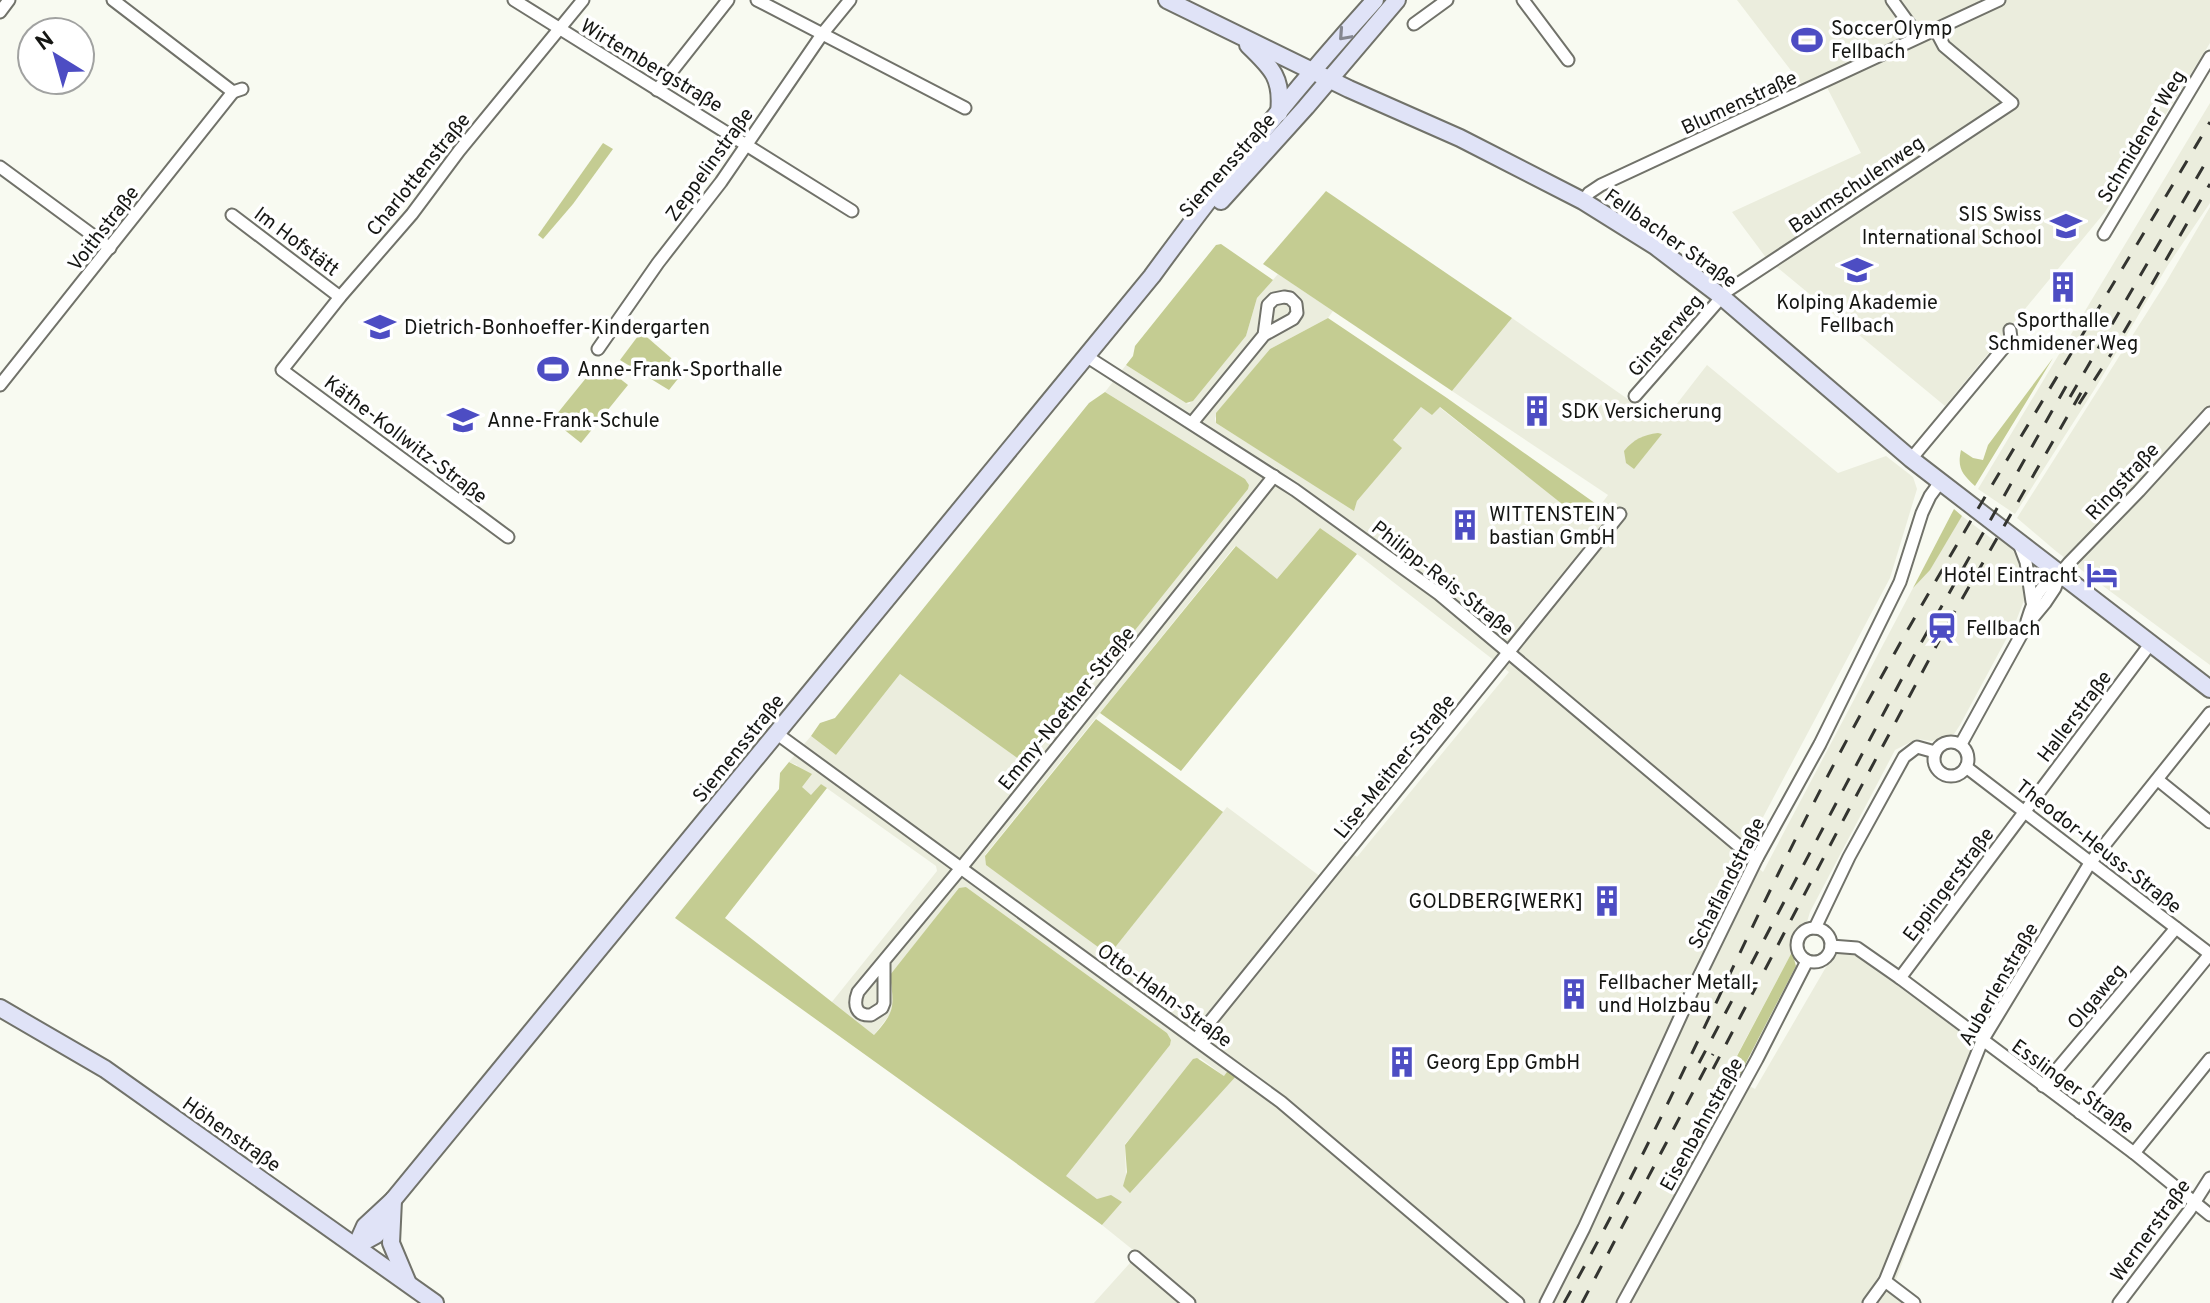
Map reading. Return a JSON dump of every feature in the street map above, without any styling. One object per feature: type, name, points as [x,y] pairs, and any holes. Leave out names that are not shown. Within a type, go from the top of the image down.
[{"type":"main road","name":"Fellbacher Straße","points":[[1167,0],[1329,80],[1450,133],[1583,201],[1655,246],[1722,297],[1911,459],[2210,689]]},
{"type":"main road","name":"Siemensstraße","points":[[1152,276],[1194,218],[1375,0]]},
{"type":"main road","name":"Siemensstraße","points":[[356,1246],[376,1235],[393,1208],[776,733],[1152,276],[1397,0]]},
{"type":"main road","points":[[1241,38],[1275,73],[1280,89],[1279,113]]},
{"type":"main road","name":"Höhenstraße","points":[[0,1008],[105,1069],[435,1303]]},
{"type":"main road","points":[[393,1208],[391,1243],[407,1282]]},
{"type":"street","points":[[0,12],[9,0]]},
{"type":"street","name":"Voithstraße","points":[[0,385],[238,90],[113,0]]},
{"type":"street","name":"Wirtembergstraße","points":[[514,0],[852,211]]},
{"type":"street","name":"Charlottenstraße","points":[[282,370],[583,0]]},
{"type":"street","points":[[657,90],[728,0]]},
{"type":"street","points":[[757,0],[965,108]]},
{"type":"street","name":"Zeppelinstraße","points":[[598,349],[658,263],[721,182],[823,33],[850,0]]},
{"type":"street","points":[[1414,24],[1447,0]]},
{"type":"street","points":[[1523,0],[1568,60]]},
{"type":"street","points":[[1892,0],[1918,36]]},
{"type":"street","name":"Blumenstraße","points":[[1583,201],[1601,185],[1999,0]]},
{"type":"street","name":"Baumschulenweg","points":[[1722,297],[2012,103],[1944,46],[1935,29]]},
{"type":"street","name":"Schmidener Weg","points":[[2104,234],[2210,57]]},
{"type":"street","points":[[0,167],[110,248]]},
{"type":"street","name":"Im Hofstätt","points":[[232,215],[340,297]]},
{"type":"street","name":"Ginsterweg","points":[[1635,396],[1722,297]]},
{"type":"street","points":[[1911,459],[2011,339],[2010,330]]},
{"type":"street","points":[[1192,423],[1264,335]]},
{"type":"street","name":"Philipp-Reis-Straße","points":[[1086,356],[1274,476],[1439,594],[1746,852],[1757,858]]},
{"type":"street","name":"Käthe-Kollwitz-Straße","points":[[282,370],[508,537]]},
{"type":"street","name":"Ringstraße","points":[[2060,574],[2210,413]]},
{"type":"street","name":"Emmy-Noether-Straße","points":[[884,962],[1274,476]]},
{"type":"street","name":"Schaflandstraße","points":[[1546,1303],[1757,858],[1820,744],[1900,582],[1922,513],[1941,481]]},
{"type":"street","name":"Lise-Meitner-Straße","points":[[1196,1039],[1620,514]]},
{"type":"street","points":[[2018,541],[2026,562],[2032,603]]},
{"type":"street","points":[[2026,626],[2032,603],[2046,582],[2060,574]]},
{"type":"street","points":[[1935,752],[1936,767],[1944,775],[1955,776],[1966,767],[1968,754],[1961,744],[2026,626],[2055,588],[2060,574]]},
{"type":"street","name":"Hallerstraße","points":[[2025,812],[2151,643]]},
{"type":"street","name":"Auberlenstraße","points":[[1869,1303],[1885,1281],[1982,1041],[2090,863],[2210,713]]},
{"type":"street","name":"Otto-Hahn-Straße","points":[[776,733],[1281,1102],[1518,1303]]},
{"type":"street","name":"Eisenbahnstraße","points":[[1623,1303],[1807,961],[1799,954],[1797,944],[1801,934],[1815,928],[1849,857],[1904,757],[1917,747],[1935,752],[1944,743],[1961,744]]},
{"type":"street","name":"Theodor-Heuss-Straße","points":[[1966,767],[2210,954]]},
{"type":"street","points":[[2158,780],[2210,822]]},
{"type":"street","name":"Eppingerstraße","points":[[1900,978],[2025,812]]},
{"type":"street","points":[[1807,961],[1823,960],[1830,951],[1828,936],[1815,928]]},
{"type":"street","name":"Olgaweg","points":[[2043,1086],[2176,928]]},
{"type":"street","name":"Esslinger Straße","points":[[1831,946],[1857,948],[1900,978],[2134,1153],[2210,1215]]},
{"type":"street","points":[[2080,1113],[2210,954]]},
{"type":"street","points":[[2134,1153],[2210,1059]]},
{"type":"street","name":"Wernerstraße","points":[[2119,1303],[2210,1178]]},
{"type":"street","points":[[1135,1257],[1189,1303]]},
{"type":"street","points":[[1885,1281],[1914,1303]]},
{"type":"shaded area","points":[[1737,0],[2210,0],[2210,43],[2105,212],[1945,406],[1767,259],[1732,212],[1861,153],[1821,76],[1802,85]]},
{"type":"shaded area","points":[[2210,103],[2210,203],[2168,265],[2096,387],[2015,514],[1978,489]]},
{"type":"shaded area","points":[[2210,207],[2210,665],[2057,552],[2017,518]]},
{"type":"shaded area","points":[[1278,274],[1333,311],[1328,318],[1270,349],[1217,413],[1216,423],[1354,510],[1357,501],[1401,448],[1393,440],[1422,406],[1439,407],[1587,523],[1608,495],[1452,391],[1512,318],[1662,423],[1707,365],[1838,473],[1886,456],[1913,477],[1917,489],[1890,578],[1743,855],[1763,872],[1913,588],[1962,516],[1996,542],[2001,536],[2019,556],[2027,593],[2016,621],[1960,725],[1954,734],[1932,741],[1917,739],[1895,750],[1807,922],[1794,934],[1792,952],[1727,1074],[1755,1089],[1840,943],[1983,1049],[1895,1282],[1922,1303],[1094,1303],[1138,1254],[1102,1225],[1121,1202],[1097,1199],[1065,1176],[1170,1045],[1167,1033],[966,887],[890,975],[894,1005],[874,1035],[831,1003],[937,871],[936,866],[821,784],[812,796],[802,788],[797,765],[789,762],[811,736],[836,755],[900,674],[1026,764],[1249,485],[1245,479],[1105,392],[1126,365],[1189,404],[1246,336],[1257,298]],"holes":[[[1320,528],[1509,672],[1357,857],[1349,851],[1325,880],[1227,807],[1109,955],[985,855],[1235,546],[1277,579]],[[1200,1058],[1224,1076],[1237,1074],[1131,1192],[1126,1180],[1125,1144]]]},
{"type":"green space","points":[[603,143],[613,149],[543,239],[538,235]]},
{"type":"green space","points":[[1326,191],[1512,318],[1452,391],[1263,264]]},
{"type":"green space","points":[[1221,244],[1273,280],[1257,298],[1246,336],[1193,401],[1186,403],[1126,365],[1133,356],[1135,346],[1216,245]]},
{"type":"green space","points":[[1328,318],[1599,506],[1586,523],[1440,407],[1432,415],[1421,407],[1393,440],[1402,448],[1357,501],[1354,511],[1216,423],[1216,413],[1270,349]]},
{"type":"green space","points":[[641,332],[685,370],[669,390],[620,360]]},
{"type":"green space","points":[[2053,358],[1975,486],[1962,470],[1961,450],[1983,460],[1988,445]]},
{"type":"green space","points":[[599,362],[628,385],[581,443],[552,420]]},
{"type":"green space","points":[[1105,392],[1245,479],[1249,485],[1027,765],[900,674],[836,755],[811,736],[820,723],[835,718],[1089,403]]},
{"type":"green space","points":[[1662,434],[1634,469],[1626,463],[1624,451],[1628,447],[1639,438]]},
{"type":"green space","points":[[1954,509],[1962,516],[1930,570],[1913,588]]},
{"type":"green space","points":[[1320,528],[1357,554],[1181,771],[1100,713],[1236,546],[1277,579]]},
{"type":"green space","points":[[1096,719],[1223,812],[1109,955],[986,865],[985,856]]},
{"type":"green space","points":[[789,762],[812,774],[802,787],[811,795],[821,784],[827,788],[725,918],[874,1035],[892,1008],[890,975],[959,888],[966,887],[1167,1033],[1170,1045],[1066,1176],[1097,1199],[1111,1195],[1122,1202],[1102,1225],[675,918],[779,789],[780,773]]},
{"type":"green space","points":[[1792,952],[1796,966],[1737,1080],[1727,1075]]},
{"type":"green space","points":[[1197,1058],[1224,1076],[1230,1068],[1238,1074],[1130,1193],[1123,1186],[1127,1172],[1125,1145],[1193,1059]]},
{"type":"railway","points":[[1564,1303],[1635,1170],[1799,831],[1878,682],[2210,122]]},
{"type":"railway","points":[[2070,397],[2210,155]]},
{"type":"railway","points":[[2079,404],[2210,184]]},
{"type":"railway","points":[[1699,1063],[1917,650],[2069,381]]},
{"type":"railway","points":[[1713,1069],[1955,611],[2082,391]]},
{"type":"railway","points":[[1582,1303],[1713,1054]]},
{"type":"place","name":"SoccerOlymp Fellbach","points":[[1807,40]]},
{"type":"place","name":"SIS Swiss International School","points":[[2066,226]]},
{"type":"place","name":"Kolping Akademie Fellbach","points":[[1857,270]]},
{"type":"place","name":"Sporthalle Schmidener Weg","points":[[2063,287]]},
{"type":"place","name":"Dietrich-Bonhoeffer-Kindergarten","points":[[380,327]]},
{"type":"place","name":"Anne-Frank-Sporthalle","points":[[553,369]]},
{"type":"place","name":"SDK Versicherung","points":[[1537,411]]},
{"type":"place","name":"Anne-Frank-Schule","points":[[463,420]]},
{"type":"place","name":"WITTENSTEIN bastian GmbH","points":[[1465,525]]},
{"type":"place","name":"Hotel Eintracht","points":[[2102,575]]},
{"type":"place","name":"Fellbach","points":[[1942,628]]},
{"type":"place","name":"GOLDBERG[WERK]","points":[[1607,901]]},
{"type":"place","name":"Fellbacher Metall- und Holzbau","points":[[1574,994]]},
{"type":"place","name":"Georg Epp GmbH","points":[[1402,1062]]}]
